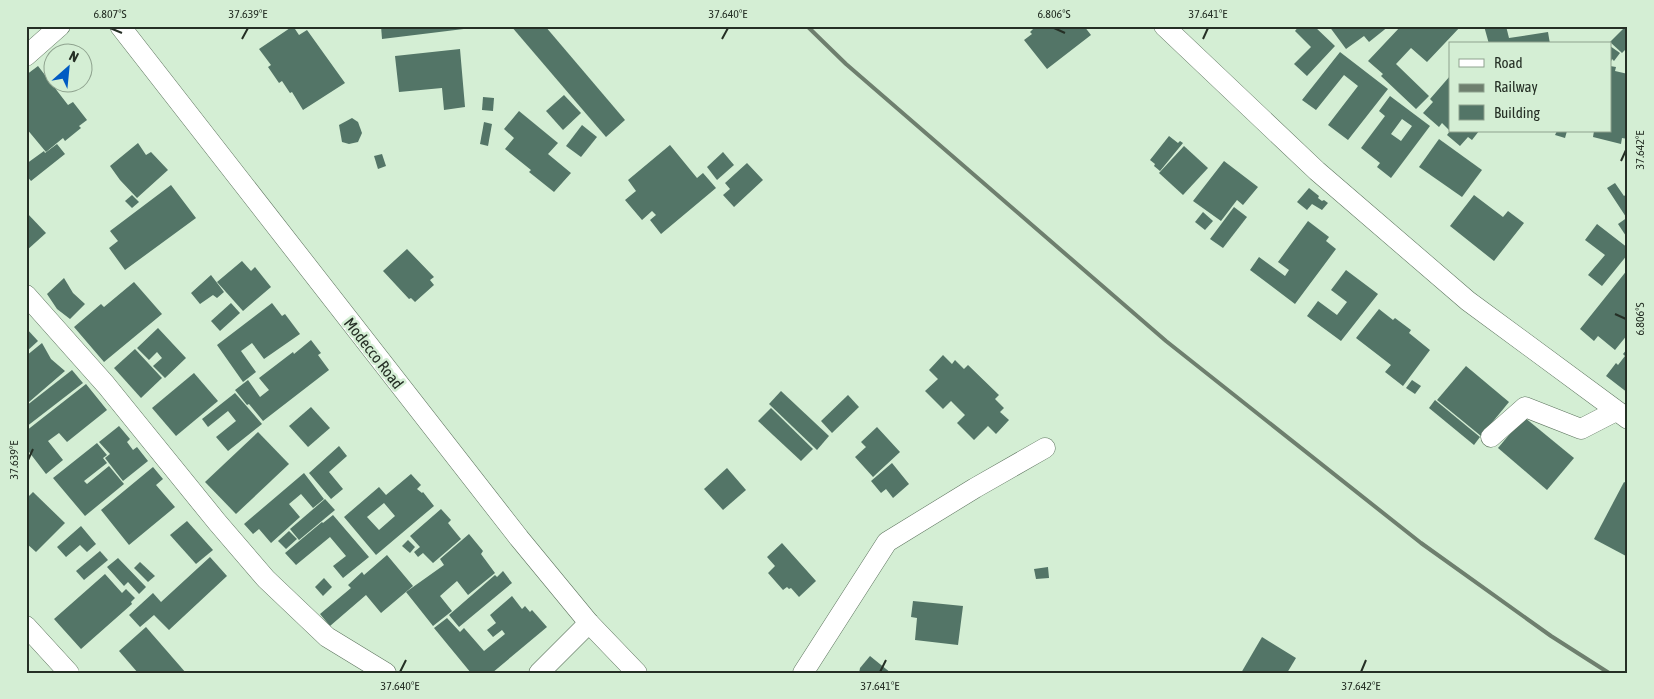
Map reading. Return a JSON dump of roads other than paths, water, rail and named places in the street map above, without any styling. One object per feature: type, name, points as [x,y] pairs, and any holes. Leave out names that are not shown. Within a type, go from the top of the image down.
[{"type":"street","points":[[26,56],[60,26]]},
{"type":"street","name":"Modecco Road","points":[[120,26],[519,538],[588,623],[637,673]]},
{"type":"street","points":[[1164,26],[1317,171],[1468,301],[1622,415]]},
{"type":"street","points":[[26,295],[106,386],[266,579],[327,637],[386,673]]},
{"type":"street","points":[[1491,437],[1525,407],[1582,429],[1622,415]]},
{"type":"street","points":[[803,673],[887,542],[1044,448]]},
{"type":"street","points":[[539,673],[588,623]]},
{"type":"street","points":[[26,626],[69,673]]},
{"type":"railway","points":[[807,26],[846,64],[1166,341],[1421,543],[1551,636],[1609,673]]}]
